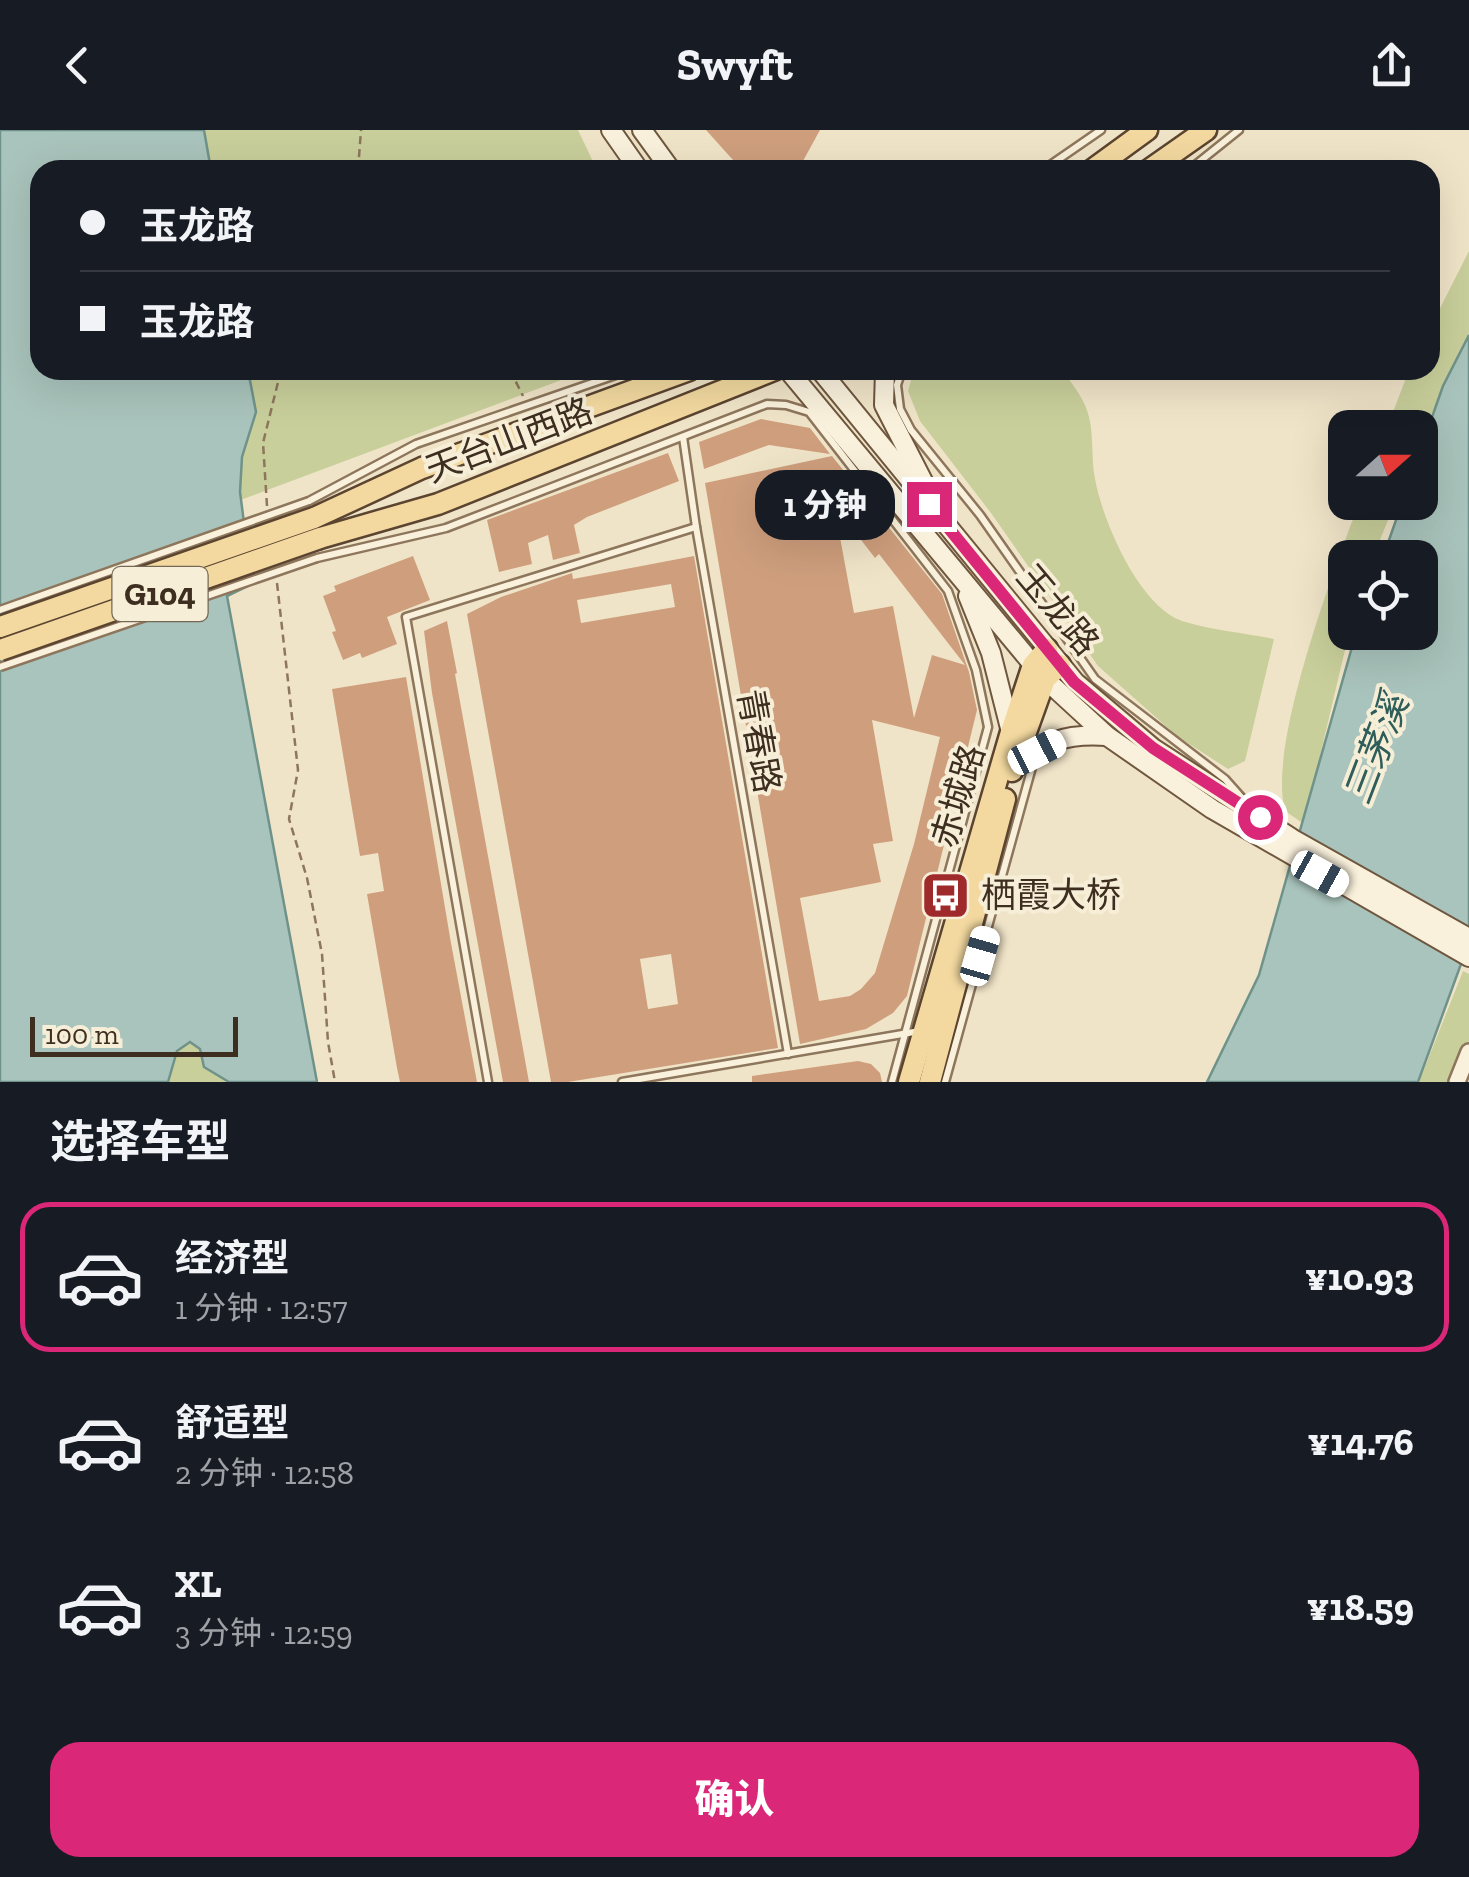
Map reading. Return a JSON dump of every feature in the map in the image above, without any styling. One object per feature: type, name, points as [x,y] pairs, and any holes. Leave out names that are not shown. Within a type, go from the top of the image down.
[{"type":"main road","points":[[611,130],[632,160]]},
{"type":"main road","points":[[642,130],[663,160]]},
{"type":"main road","points":[[1106,160],[1148,130]]},
{"type":"main road","points":[[1163,160],[1206,130]]},
{"type":"main road","name":"天台山西路","points":[[315,529],[422,468],[650,380]]},
{"type":"main road","name":"天台山西路","points":[[315,529],[438,504],[749,380]]},
{"type":"main road","name":"玉龙路","points":[[796,380],[962,582],[1046,664],[1074,682],[1153,748],[1260,817],[1292,848]]},
{"type":"main road","name":"玉龙路","points":[[828,380],[951,530],[1046,664],[1106,736],[1212,809],[1292,848]]},
{"type":"main road","points":[[885,380],[884,405],[951,530]]},
{"type":"main road","name":"G104","points":[[0,628],[315,529]]},
{"type":"main road","name":"G104","points":[[0,650],[315,529]]},
{"type":"main road","points":[[962,582],[991,653],[1011,732]]},
{"type":"main road","name":"赤城路","points":[[909,1082],[932,1029],[1046,664]]},
{"type":"main road","name":"赤城路","points":[[930,1082],[932,1029],[1011,732],[1046,664]]},
{"type":"main road","points":[[1012,772],[1037,752],[1071,734],[1106,736]]},
{"type":"main road","points":[[1292,848],[1469,938]]},
{"type":"main road","points":[[1292,848],[1469,957]]},
{"type":"street","points":[[1457,1082],[1469,1052]]},
{"type":"lane","points":[[1058,160],[1101,130]]},
{"type":"lane","points":[[1202,160],[1239,130]]},
{"type":"lane","points":[[0,666],[315,529],[416,444],[602,380]]},
{"type":"lane","points":[[898,380],[900,408],[911,430],[980,515],[1095,679],[1225,779],[1260,817]]},
{"type":"lane","points":[[0,610],[315,529],[446,528],[767,404],[786,404],[808,412],[948,591],[976,670],[988,727],[932,1029],[945,1082]]},
{"type":"lane","name":"青春路","points":[[683,437],[788,1054]]},
{"type":"lane","points":[[488,1082],[406,617],[696,526]]},
{"type":"lane","points":[[892,1082],[932,1029],[1037,752]]},
{"type":"lane","points":[[622,1082],[932,1029]]},
{"type":"path","points":[[359,160],[361,130]]},
{"type":"path","points":[[266,504],[263,443],[279,380]]},
{"type":"path","points":[[515,380],[528,406]]},
{"type":"path","points":[[277,581],[298,770],[289,819],[307,878],[322,954],[335,1082]]},
{"type":"green space","points":[[0,130],[578,130],[592,160],[30,160],[30,380],[561,380],[0,590]]},
{"type":"green space","points":[[1469,251],[1469,333],[1433,410],[1394,410],[1405,380],[1440,380],[1440,308]]},
{"type":"green space","points":[[911,380],[1069,380],[1087,410],[1095,479],[1106,517],[1125,561],[1151,599],[1182,621],[1274,639],[1245,761],[1228,769],[1177,736],[1098,666],[991,513],[920,421],[908,391]]},
{"type":"green space","points":[[1353,520],[1388,520],[1380,540],[1345,540]]},
{"type":"green space","points":[[1328,589],[1328,650],[1345,650],[1304,824],[1285,811],[1282,782],[1285,745]]},
{"type":"green space","points":[[1463,971],[1469,974],[1469,1041],[1451,1082],[1419,1082]]},
{"type":"green space","points":[[190,1042],[200,1049],[204,1067],[229,1082],[168,1082],[177,1051]]},
{"type":"water","points":[[0,130],[204,130],[209,160],[30,160],[30,380],[250,380],[256,412],[242,457],[240,492],[252,584],[227,596],[317,1082],[229,1082],[204,1067],[200,1049],[190,1042],[177,1051],[168,1082],[0,1082]]},
{"type":"water","name":"三茅溪","points":[[1469,335],[1469,942],[1418,1082],[1207,1082],[1259,975],[1351,650],[1438,650],[1438,540],[1389,540],[1396,520],[1438,520],[1438,410],[1435,410]]},
{"type":"building","points":[[706,130],[820,130],[804,160],[733,160]]},
{"type":"building","points":[[761,419],[810,428],[830,454],[769,445],[704,469],[699,442]]},
{"type":"building","points":[[668,453],[679,481],[574,525],[580,553],[553,560],[548,535],[528,543],[532,564],[499,572],[487,520]]},
{"type":"building","points":[[832,456],[942,594],[969,672],[977,710],[907,996],[893,1013],[866,1029],[800,1044],[705,483]],"holes":[[[834,505],[875,558],[879,554],[965,665],[932,655],[914,718],[893,606],[854,613]],[[872,720],[940,737],[914,844],[875,973],[850,996],[819,1001],[800,898],[881,882],[873,844],[893,841]]]},
{"type":"building","points":[[413,556],[430,600],[387,617],[397,644],[362,658],[360,653],[343,660],[323,596],[336,591],[334,586]]},
{"type":"building","points":[[694,556],[778,1048],[551,1082],[467,614],[501,597],[572,573],[573,579]],"holes":[[[671,584],[675,607],[581,623],[577,600]],[[671,954],[678,1004],[648,1009],[640,959]]]},
{"type":"building","points":[[447,621],[529,1082],[503,1082],[432,693],[424,631]]},
{"type":"building","points":[[406,677],[477,1082],[400,1082],[397,1068],[367,894],[384,891],[378,853],[360,856],[332,689]]},
{"type":"building","points":[[858,1061],[871,1064],[882,1082],[752,1082],[752,1076]]},
{"type":"place","name":"栖霞大桥","points":[[946,895]]},
{"type":"route","points":[[929,504],[1074,682],[1153,748],[1260,817]]}]
